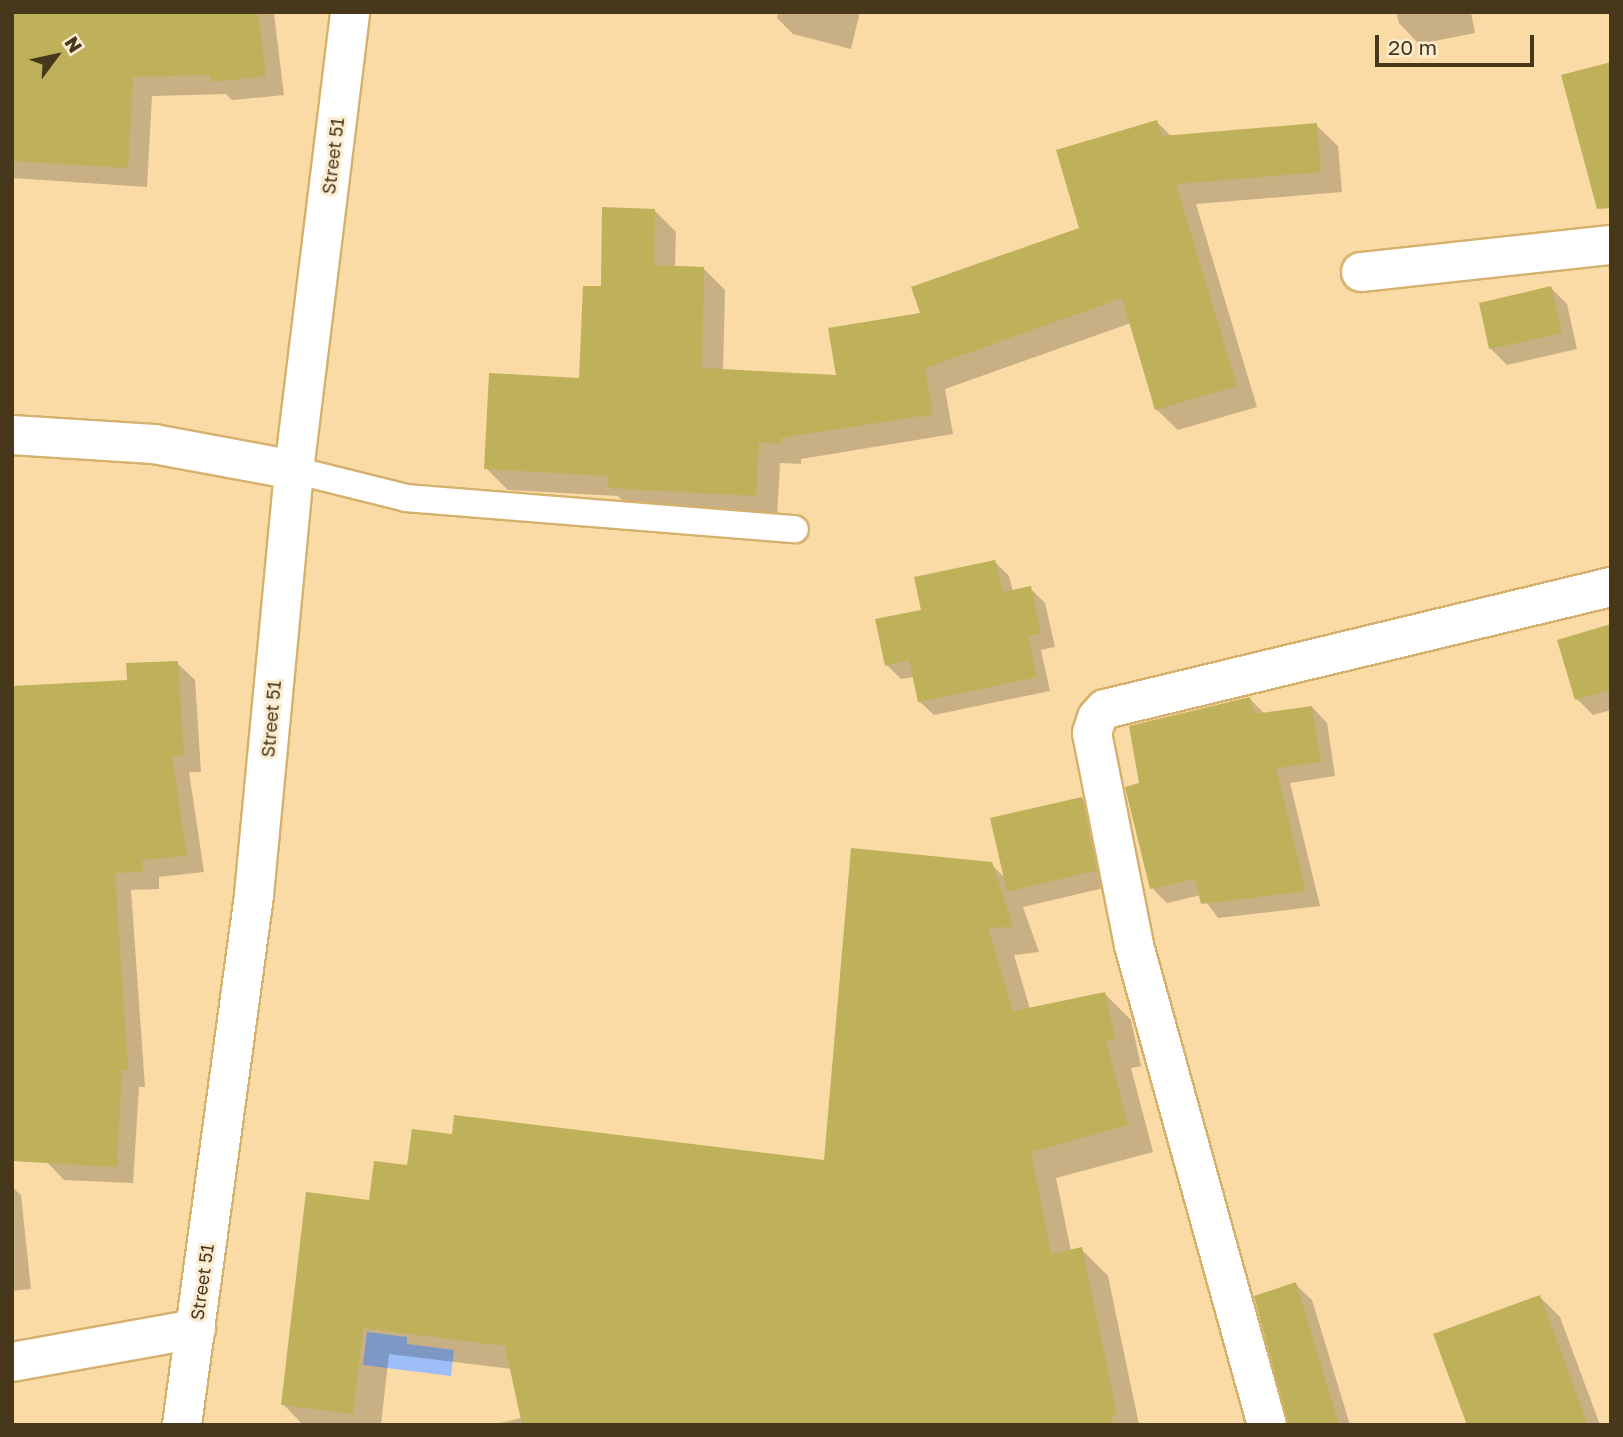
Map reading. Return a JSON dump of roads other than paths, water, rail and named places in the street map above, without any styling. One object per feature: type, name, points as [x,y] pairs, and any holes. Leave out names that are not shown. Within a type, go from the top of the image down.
[{"type":"street","name":"Street 51","points":[[182,1425],[254,895],[295,470],[350,12]]},
{"type":"street","points":[[1361,272],[1611,245]]},
{"type":"street","points":[[12,436],[154,444],[295,470]]},
{"type":"street","points":[[1267,1425],[1134,946],[1092,733],[1097,718],[1105,709],[1611,587]]},
{"type":"street","points":[[12,1362],[196,1329]]},
{"type":"lane","points":[[295,470],[406,498],[795,529]]},
{"type":"water","points":[[367,1332],[407,1337],[407,1344],[454,1350],[451,1376],[363,1365]]}]
